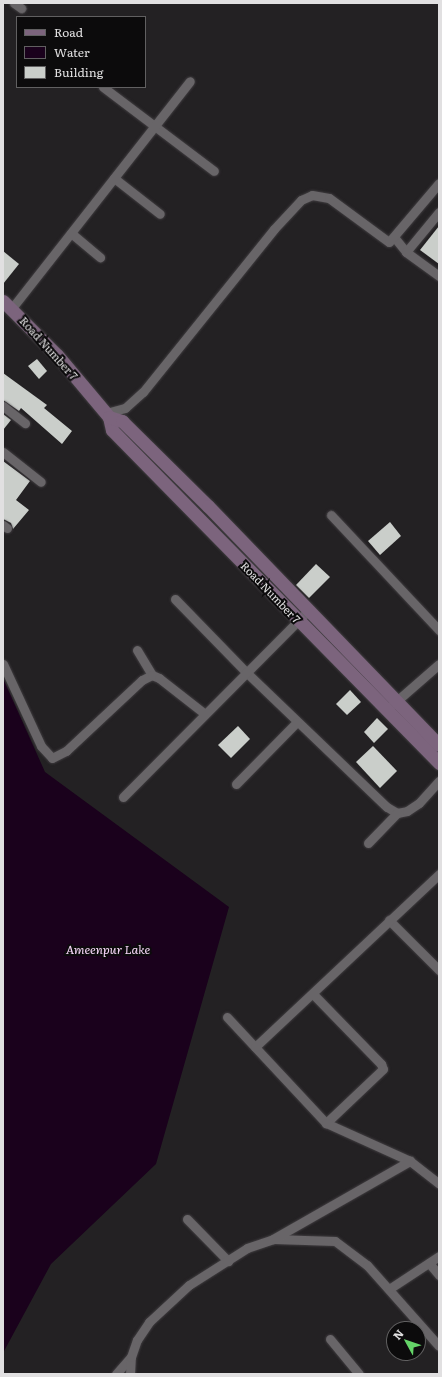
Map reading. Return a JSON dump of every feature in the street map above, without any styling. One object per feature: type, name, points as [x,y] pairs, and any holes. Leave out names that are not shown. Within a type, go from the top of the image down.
[{"type":"street","points":[[8,305],[71,233],[190,81]]},
{"type":"street","points":[[104,88],[214,171]]},
{"type":"street","points":[[114,178],[160,214]]},
{"type":"street","points":[[107,415],[125,408],[143,392],[274,229],[302,200],[312,195],[329,198],[378,236],[389,242],[439,183]]},
{"type":"street","points":[[406,252],[439,212]]},
{"type":"street","points":[[71,233],[100,257]]},
{"type":"street","points":[[394,237],[406,252],[439,276]]},
{"type":"street","name":"Road Number 7","points":[[8,305],[57,355],[107,415],[112,430],[243,563],[304,616],[392,706],[439,763]]},
{"type":"street","points":[[3,406],[25,423]]},
{"type":"street","name":"Road Number 7","points":[[107,415],[122,421],[253,553],[304,616]]},
{"type":"street","points":[[3,452],[41,482]]},
{"type":"street","points":[[331,515],[439,630]]},
{"type":"street","points":[[243,563],[253,553]]},
{"type":"street","points":[[175,599],[246,672],[388,807],[397,813]]},
{"type":"street","points":[[123,797],[246,672],[304,616]]},
{"type":"street","points":[[137,650],[152,675],[159,678],[205,714]]},
{"type":"street","points":[[3,664],[41,746],[52,758],[66,751],[142,680],[152,675]]},
{"type":"street","points":[[392,706],[439,664]]},
{"type":"street","name":"Road Number 7","points":[[392,706],[439,745]]},
{"type":"street","points":[[236,784],[298,722]]},
{"type":"street","points":[[368,843],[397,813],[407,811],[419,803],[439,781]]},
{"type":"street","points":[[255,1047],[439,874]]},
{"type":"street","points":[[389,920],[439,970]]},
{"type":"street","points":[[313,994],[381,1064],[383,1070],[326,1123]]},
{"type":"street","points":[[227,1017],[326,1123],[410,1161],[439,1184]]},
{"type":"street","points":[[130,1374],[131,1357],[137,1340],[148,1322],[189,1285],[247,1248],[273,1239],[410,1161]]},
{"type":"street","points":[[187,1219],[228,1261]]},
{"type":"street","points":[[273,1239],[335,1240],[368,1265],[439,1346]]},
{"type":"street","points":[[389,1289],[439,1256]]},
{"type":"street","points":[[429,1263],[439,1275]]},
{"type":"street","points":[[330,1340],[359,1374]]},
{"type":"street","points":[[116,1374],[131,1357]]},
{"type":"water","name":"Ameenpur Lake","points":[[3,678],[45,772],[229,907],[156,1164],[51,1264],[3,1353]]},
{"type":"building","points":[[439,226],[439,264],[420,250]]},
{"type":"building","points":[[3,251],[19,264],[3,284]]},
{"type":"building","points":[[37,359],[47,371],[39,379],[28,366]]},
{"type":"building","points":[[3,373],[47,405],[44,408],[72,431],[62,444],[21,408],[19,411],[3,400]]},
{"type":"building","points":[[3,414],[11,420],[3,430]]},
{"type":"building","points":[[3,461],[30,481],[16,500],[29,510],[13,529],[11,523],[3,519]]},
{"type":"building","points":[[390,522],[401,536],[380,555],[368,541]]},
{"type":"building","points":[[316,564],[330,577],[309,598],[296,585]]},
{"type":"building","points":[[350,690],[361,702],[347,715],[336,704]]},
{"type":"building","points":[[377,718],[388,729],[374,743],[364,732]]},
{"type":"building","points":[[238,726],[250,739],[231,758],[218,745]]},
{"type":"building","points":[[373,746],[397,771],[380,788],[356,762]]}]
